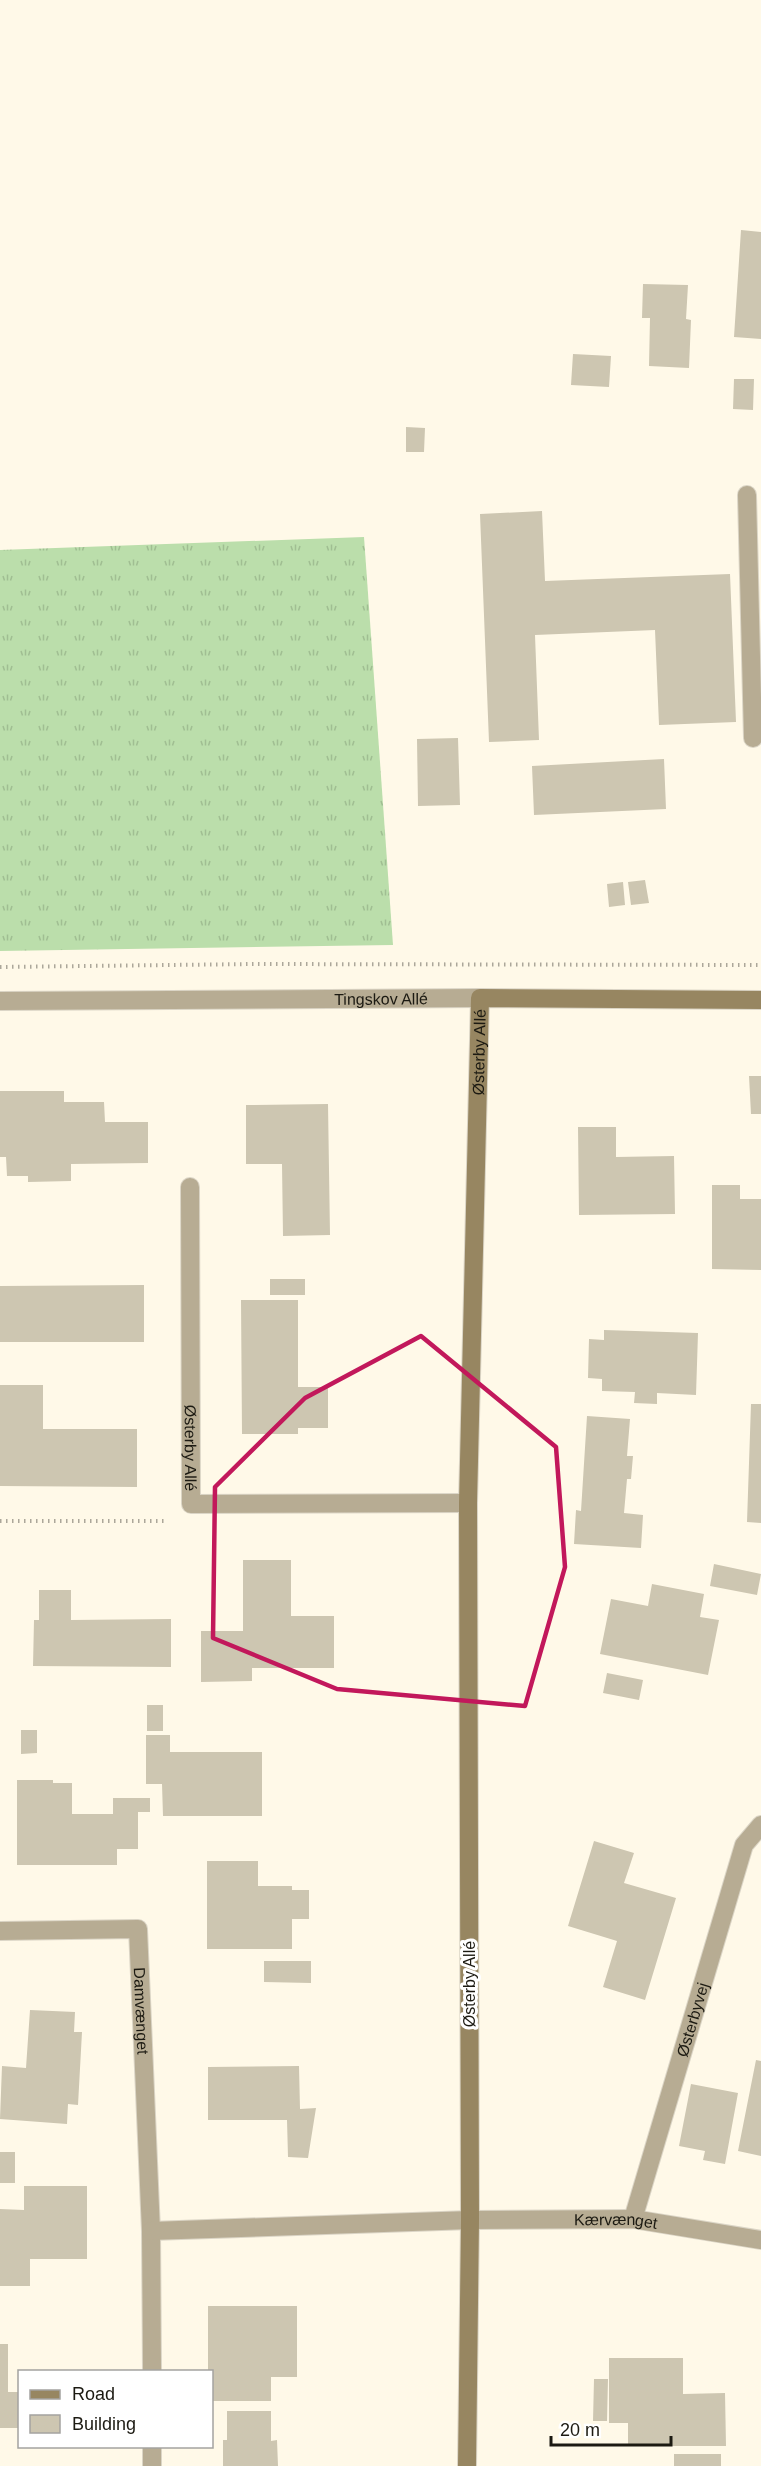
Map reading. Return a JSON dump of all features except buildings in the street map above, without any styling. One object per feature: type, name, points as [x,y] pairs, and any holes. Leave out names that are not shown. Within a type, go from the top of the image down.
[{"type":"street","points":[[747,495],[753,738]]},
{"type":"street","name":"Tingskov Allé","points":[[0,1001],[480,998],[761,1000]]},
{"type":"street","name":"Østerby Allé","points":[[467,2466],[470,2220],[468,1503],[480,998]]},
{"type":"street","name":"Østerby Allé","points":[[190,1187],[191,1504],[468,1503]]},
{"type":"street","name":"Østerbyvej","points":[[633,2219],[744,1845],[761,1825]]},
{"type":"street","name":"Damvænget","points":[[0,1931],[138,1929],[151,2231],[152,2370]]},
{"type":"street","name":"Kærvænget","points":[[470,2220],[633,2219],[761,2240]]},
{"type":"street","points":[[151,2231],[470,2220]]},
{"type":"street","points":[[152,2448],[152,2466]]},
{"type":"path","points":[[0,967],[254,964],[761,964]]},
{"type":"path","points":[[0,1521],[170,1521],[191,1504]]},
{"type":"highlighted area","points":[[421,1336],[556,1447],[565,1567],[525,1706],[337,1689],[213,1638],[215,1487],[305,1398]]},
{"type":"green space","points":[[364,537],[393,945],[0,951],[0,550]]}]
